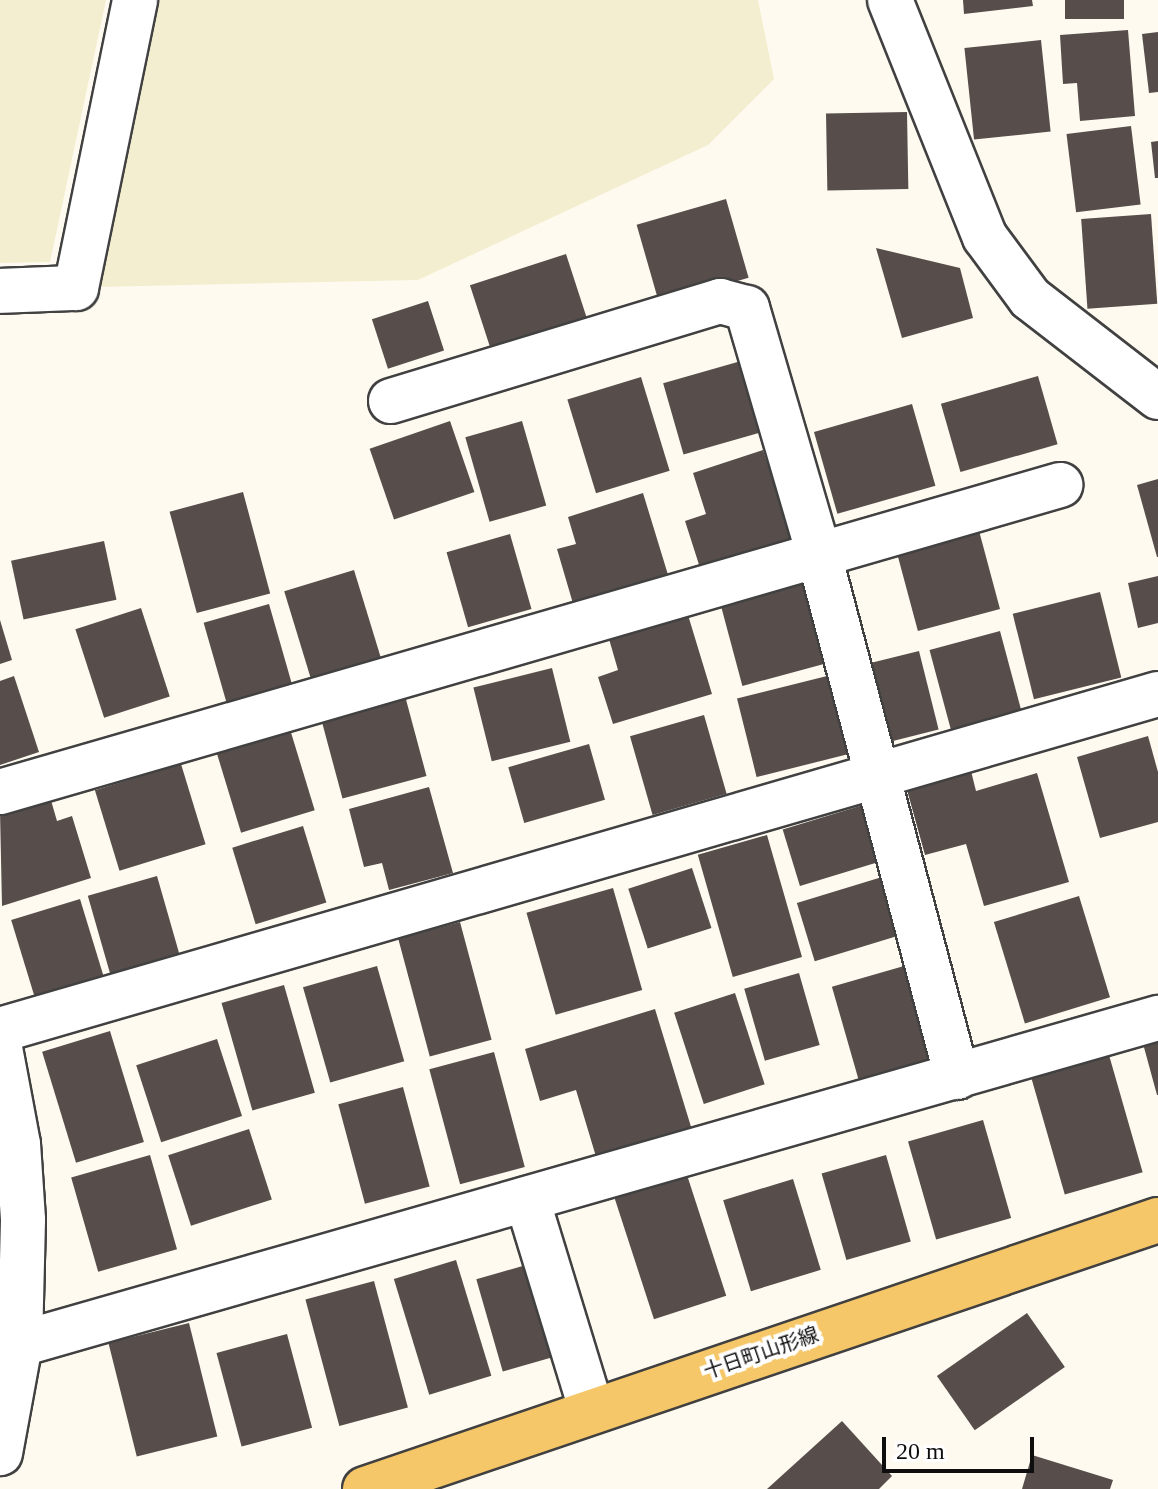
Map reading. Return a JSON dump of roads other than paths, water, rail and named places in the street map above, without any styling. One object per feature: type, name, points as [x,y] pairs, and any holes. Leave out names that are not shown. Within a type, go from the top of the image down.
[{"type":"main road","name":"十日町山形線","points":[[365,1489],[1158,1220]]},
{"type":"lane","points":[[0,291],[76,288],[135,0]]},
{"type":"lane","points":[[890,0],[985,237],[1030,298],[1158,397]]},
{"type":"lane","points":[[391,401],[720,301],[747,308],[819,555],[957,1077]]},
{"type":"lane","points":[[0,792],[1060,485]]},
{"type":"lane","points":[[0,1030],[1158,694]]},
{"type":"lane","points":[[20,1344],[1158,1018]]},
{"type":"lane","points":[[0,1048],[18,1144],[12,1217],[20,1344],[0,1453]]},
{"type":"lane","points":[[527,1199],[592,1411]]}]
